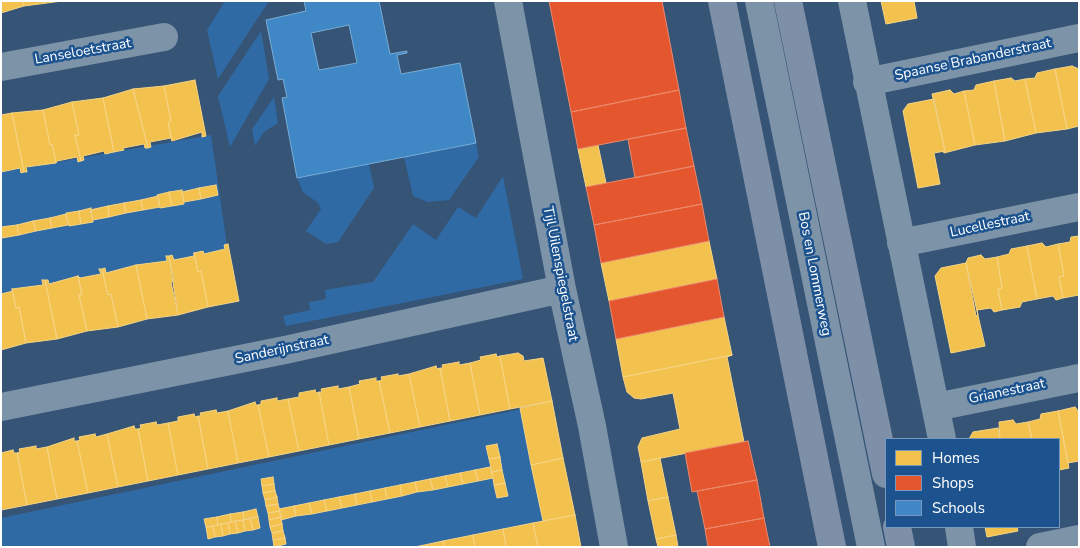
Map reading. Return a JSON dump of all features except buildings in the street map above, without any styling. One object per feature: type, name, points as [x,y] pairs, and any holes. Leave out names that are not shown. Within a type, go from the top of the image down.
[{"type":"main road","points":[[722,1],[832,547]]},
{"type":"main road","points":[[788,1],[885,469]]},
{"type":"main road","points":[[897,528],[902,547]]},
{"type":"street","name":"Tijl Uilenspiegelstraat","points":[[508,1],[562,289],[592,426],[614,547]]},
{"type":"street","name":"Bos en Lommerweg","points":[[759,1],[871,547]]},
{"type":"street","points":[[852,1],[867,82],[942,438]]},
{"type":"street","name":"Lanseloetstraat","points":[[1,67],[164,37]]},
{"type":"street","name":"Spaanse Brabanderstraat","points":[[867,82],[1079,38]]},
{"type":"street","name":"Lucellestraat","points":[[901,244],[1079,207]]},
{"type":"street","name":"Sanderijnstraat","points":[[1,407],[278,351],[562,289]]},
{"type":"street","name":"Grianestraat","points":[[936,407],[1079,378]]},
{"type":"street","points":[[959,528],[962,547]]},
{"type":"street","points":[[1040,547],[1079,539]]},
{"type":"shaded area","points":[[225,1],[269,1],[218,79],[207,30]]},
{"type":"shaded area","points":[[261,31],[269,79],[230,147],[218,96]]},
{"type":"shaded area","points":[[274,97],[278,123],[264,132],[255,146],[252,129]]},
{"type":"shaded area","points":[[211,135],[228,253],[1,294],[1,172]]},
{"type":"shaded area","points":[[476,143],[479,157],[449,200],[428,202],[413,196],[404,157]]},
{"type":"shaded area","points":[[369,164],[374,188],[338,242],[326,244],[306,231],[321,209],[318,203],[303,192],[297,178]]},
{"type":"shaded area","points":[[503,176],[523,279],[286,326],[283,316],[310,310],[309,302],[326,299],[325,290],[373,282],[413,224],[436,240],[458,207],[476,218]]},
{"type":"shaded area","points":[[531,407],[551,524],[441,547],[1,547],[1,518]]},
{"type":"tram line","points":[[748,1],[859,547]]},
{"type":"tram line","points":[[771,1],[882,547]]}]
